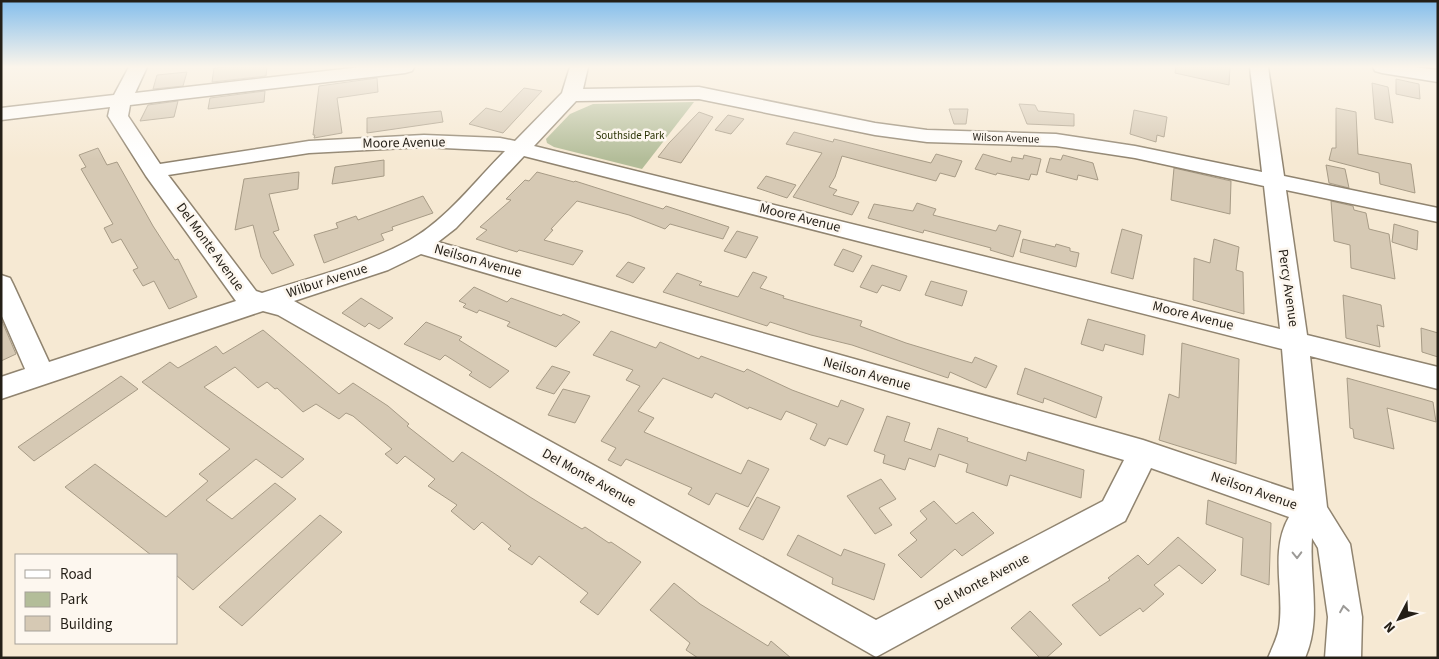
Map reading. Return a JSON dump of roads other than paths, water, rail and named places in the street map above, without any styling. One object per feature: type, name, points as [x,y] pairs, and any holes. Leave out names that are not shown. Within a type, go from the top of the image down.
[{"type":"street","points":[[1,114],[133,98]]},
{"type":"street","name":"Wilbur Avenue","points":[[1,388],[378,264],[419,245],[448,223],[568,98]]},
{"type":"street","name":"Wilson Avenue","points":[[722,98],[875,129],[927,136],[1056,140],[1135,152],[1438,215]]},
{"type":"street","name":"Percy Avenue","points":[[1263,98],[1296,341],[1312,511],[1334,544],[1345,617],[1343,658]]},
{"type":"street","name":"Del Monte Avenue","points":[[122,99],[118,116],[154,171],[242,292],[256,301],[276,304],[296,312],[876,639],[1114,511],[1144,454]]},
{"type":"street","name":"Moore Avenue","points":[[154,171],[309,147],[424,141],[500,144],[1296,341],[1438,378]]},
{"type":"street","name":"Neilson Avenue","points":[[419,245],[1144,454],[1312,511]]},
{"type":"street","points":[[1,284],[42,375]]},
{"type":"street","points":[[1286,658],[1293,647],[1298,618],[1296,535],[1312,511]]},
{"type":"park label","name":"Southside Park","points":[[630,135]]}]
